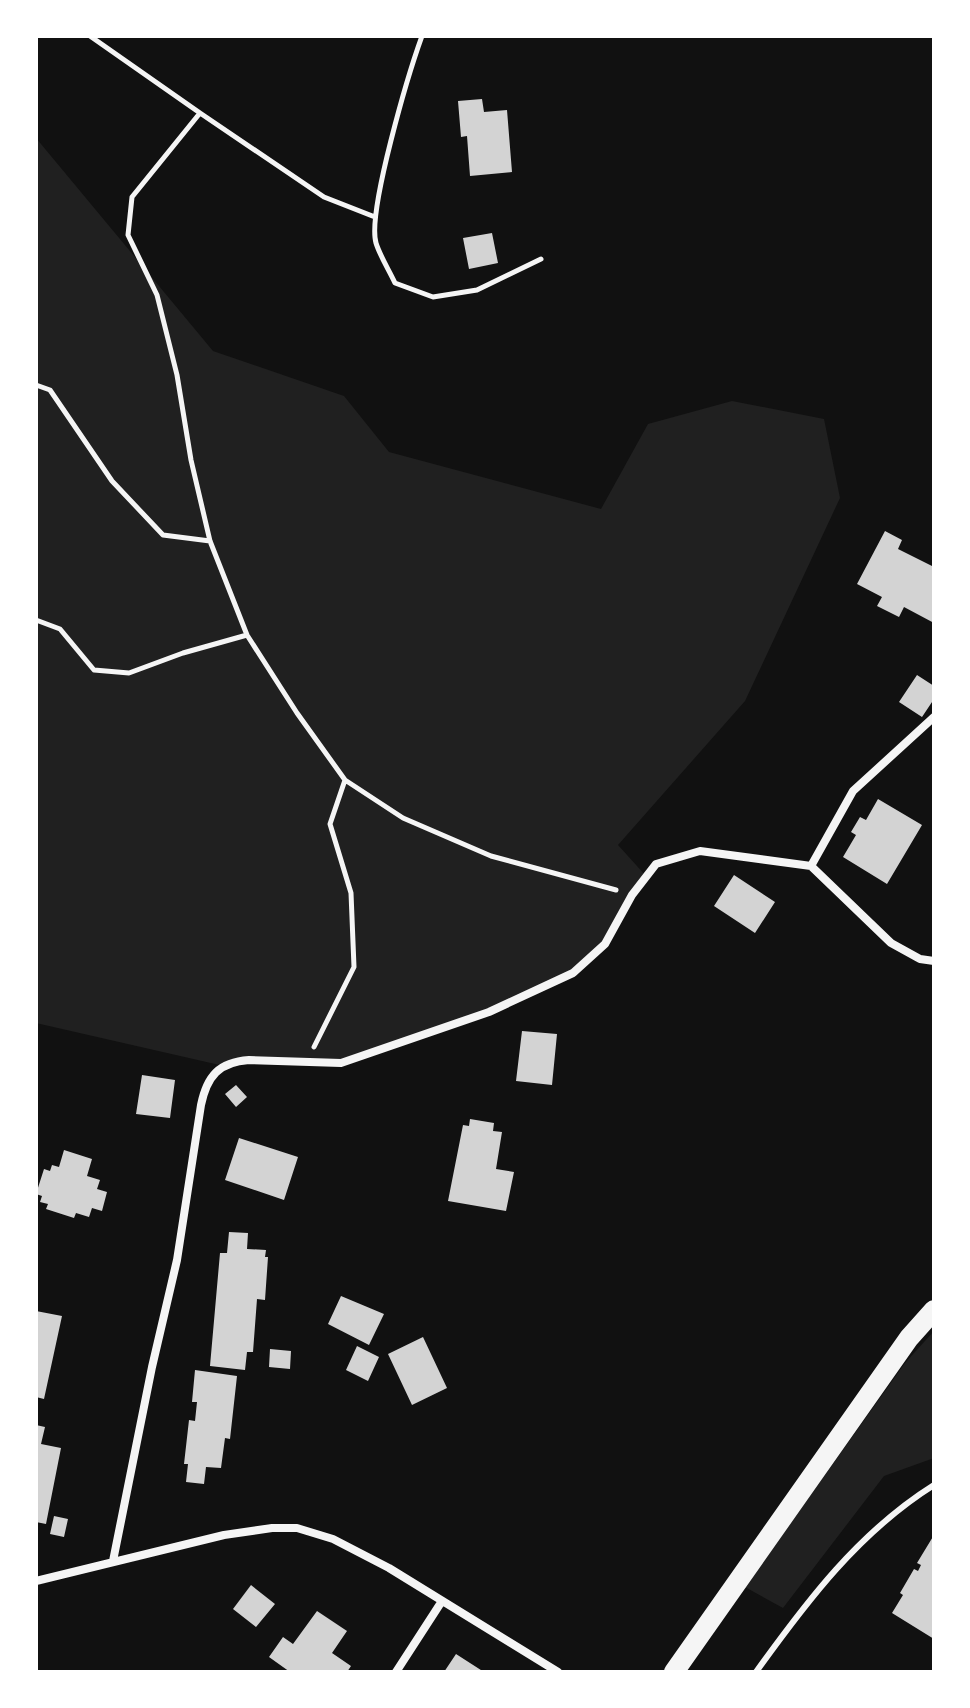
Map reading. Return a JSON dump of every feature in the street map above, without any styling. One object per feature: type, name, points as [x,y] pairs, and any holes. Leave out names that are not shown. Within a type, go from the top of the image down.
[{"type":"main road","points":[[674,1672],[909,1338],[934,1310]]},
{"type":"street","points":[[811,866],[853,791],[934,717]]},
{"type":"street","points":[[113,1561],[177,1260],[198,1125],[207,1084],[217,1070],[235,1061],[341,1063],[489,1012],[573,973],[605,944],[632,895],[656,864],[700,851],[811,866],[891,943],[920,959],[934,961]]},
{"type":"street","points":[[36,1581],[224,1535],[297,1528],[333,1539],[389,1568],[558,1672]]},
{"type":"street","points":[[396,1672],[442,1601]]},
{"type":"lane","points":[[756,1672],[823,1583],[886,1517],[934,1485]]},
{"type":"path","points":[[90,36],[324,197],[375,217]]},
{"type":"path","points":[[422,36],[399,110],[375,217],[376,242],[395,283],[433,297],[477,290],[541,259]]},
{"type":"path","points":[[200,113],[132,197],[128,235],[157,295],[177,375],[191,460],[210,541],[247,635],[345,780],[403,818],[491,856],[632,895]]},
{"type":"path","points":[[36,385],[50,390],[112,481],[163,535],[210,541]]},
{"type":"path","points":[[36,620],[60,629],[94,670],[129,673],[183,653],[247,635]]},
{"type":"path","points":[[307,1062],[354,967],[351,893],[330,824],[345,780]]},
{"type":"shaded area","points":[[36,138],[213,351],[344,396],[389,452],[601,509],[648,424],[732,401],[824,419],[840,498],[745,701],[618,845],[646,876],[605,944],[573,973],[489,1012],[358,1059],[269,1060],[224,1066],[36,1023]]},
{"type":"shaded area","points":[[934,1331],[934,1458],[884,1476],[783,1608],[745,1587],[905,1363]]},
{"type":"building","points":[[482,99],[484,112],[507,110],[512,172],[470,176],[467,136],[461,137],[458,101]]},
{"type":"building","points":[[492,233],[498,263],[469,269],[463,238]]},
{"type":"building","points":[[885,531],[902,540],[898,549],[934,567],[934,623],[904,607],[899,617],[877,606],[882,597],[857,584]]},
{"type":"building","points":[[917,675],[934,686],[934,699],[922,717],[899,702]]},
{"type":"building","points":[[878,799],[922,825],[887,884],[843,857],[856,835],[851,832],[860,817],[866,820]]},
{"type":"building","points":[[734,875],[775,902],[755,933],[714,906]]},
{"type":"building","points":[[522,1031],[557,1034],[552,1085],[516,1081]]},
{"type":"building","points":[[142,1075],[175,1080],[170,1118],[136,1114]]},
{"type":"building","points":[[236,1085],[247,1097],[236,1107],[225,1094]]},
{"type":"building","points":[[470,1119],[494,1123],[493,1131],[502,1132],[496,1169],[514,1172],[506,1211],[448,1201],[463,1125],[469,1126]]},
{"type":"building","points":[[239,1138],[298,1157],[284,1200],[225,1180]]},
{"type":"building","points":[[64,1150],[92,1159],[87,1176],[100,1180],[97,1189],[107,1192],[102,1211],[92,1208],[89,1217],[76,1213],[74,1218],[46,1209],[48,1204],[40,1202],[42,1196],[36,1194],[44,1169],[50,1171],[52,1165],[59,1167]]},
{"type":"building","points":[[229,1232],[248,1233],[247,1249],[266,1250],[265,1257],[268,1257],[265,1300],[257,1299],[253,1352],[247,1352],[245,1370],[210,1366],[220,1253],[227,1253]]},
{"type":"building","points":[[341,1296],[384,1314],[369,1345],[328,1324]]},
{"type":"building","points":[[36,1311],[62,1316],[44,1399],[36,1397]]},
{"type":"building","points":[[423,1337],[447,1388],[412,1405],[388,1354]]},
{"type":"building","points":[[357,1346],[379,1357],[368,1381],[346,1370]]},
{"type":"building","points":[[270,1349],[291,1351],[290,1369],[269,1367]]},
{"type":"building","points":[[195,1370],[237,1376],[230,1439],[225,1438],[221,1468],[206,1467],[204,1484],[186,1482],[188,1464],[184,1464],[189,1420],[195,1421],[197,1402],[192,1402]]},
{"type":"building","points":[[36,1425],[45,1427],[41,1444],[61,1448],[46,1524],[36,1522]]},
{"type":"building","points":[[54,1516],[68,1519],[64,1537],[50,1534]]},
{"type":"building","points":[[934,1535],[934,1639],[892,1613],[914,1569],[918,1571],[921,1565],[917,1563]]},
{"type":"building","points":[[251,1585],[275,1604],[256,1627],[233,1609]]},
{"type":"building","points":[[317,1611],[347,1631],[332,1653],[351,1666],[347,1672],[290,1672],[269,1657],[283,1637],[293,1644]]},
{"type":"building","points":[[456,1654],[484,1672],[444,1672]]}]
